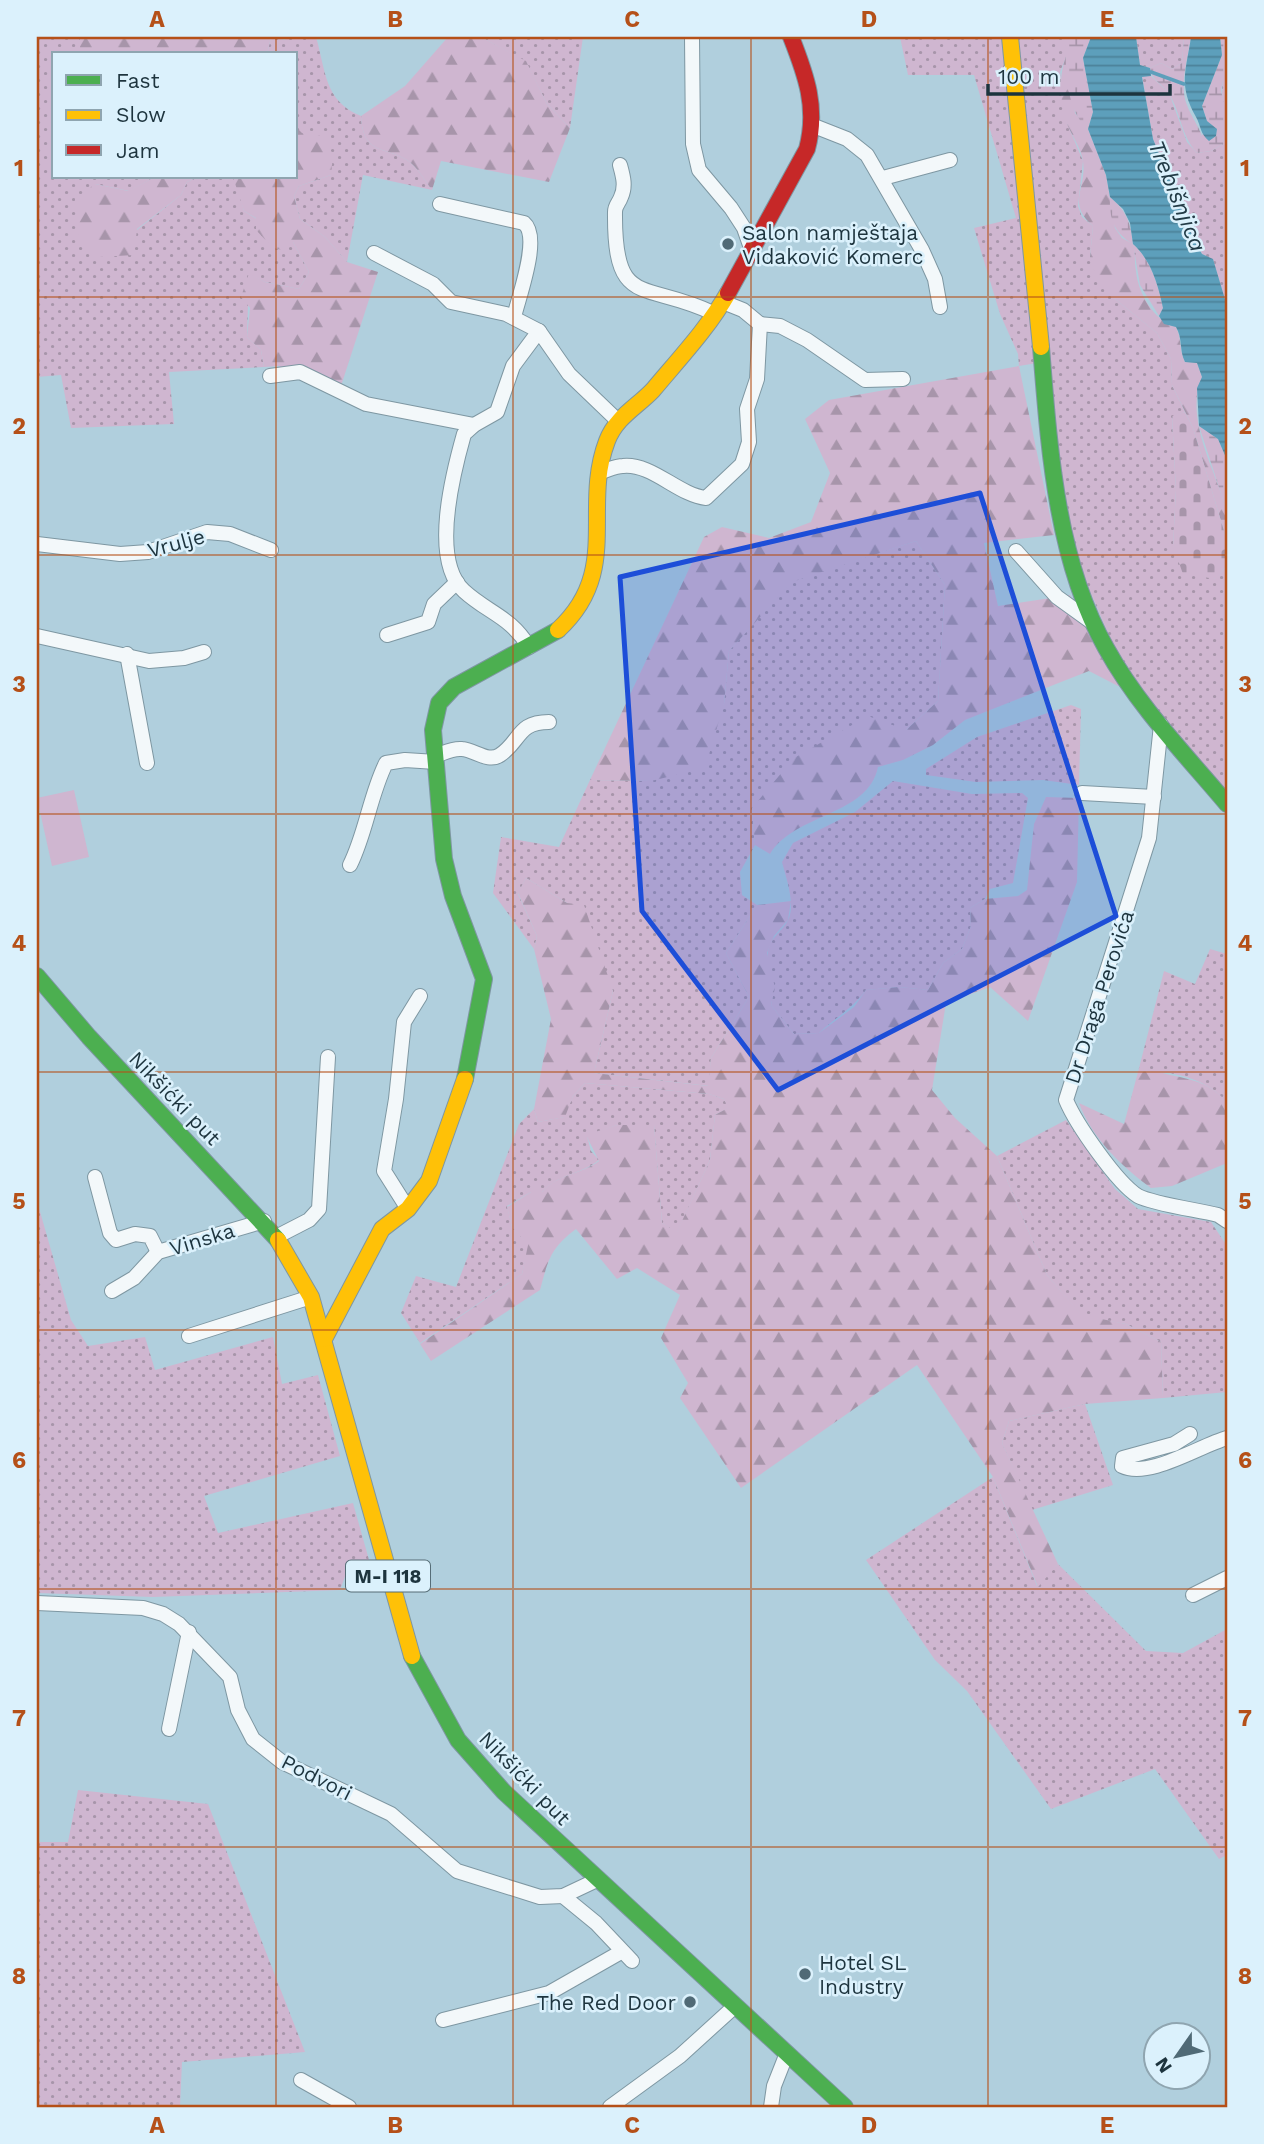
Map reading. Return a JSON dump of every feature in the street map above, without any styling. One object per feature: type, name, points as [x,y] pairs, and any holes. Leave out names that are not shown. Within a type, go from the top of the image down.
[{"type":"street","points":[[692,37],[695,98],[693,144],[699,170],[731,208],[744,228],[751,248]]},
{"type":"street","points":[[324,1339],[382,1229],[408,1209],[429,1181],[454,1120],[465,1081],[484,979],[453,896],[444,859],[433,730],[439,703],[454,687],[558,630],[578,611],[589,590],[595,566],[601,472],[607,441],[618,421],[651,392],[718,308],[807,149],[814,126],[809,84],[792,37]]},
{"type":"street","points":[[1010,37],[1027,180],[1040,346],[1066,535],[1093,623],[1129,682],[1227,804]]},
{"type":"street","points":[[814,126],[847,139],[867,155],[883,178],[935,279],[940,307]]},
{"type":"street","points":[[883,178],[950,160]]},
{"type":"street","points":[[620,165],[624,184],[614,208],[620,272],[632,285],[646,292],[718,308],[743,310],[760,324],[780,326],[807,340],[865,380],[903,379]]},
{"type":"street","points":[[440,204],[523,223],[529,227],[533,240],[514,317]]},
{"type":"street","points":[[374,253],[433,284],[451,302],[514,317],[539,331],[569,374],[618,421]]},
{"type":"street","points":[[601,472],[625,465],[646,472],[696,497],[706,498],[730,479],[742,464],[749,442],[747,409],[757,379],[760,324]]},
{"type":"street","points":[[529,647],[505,618],[463,591],[452,575],[446,542],[446,520],[464,434],[497,412],[513,366],[539,331]]},
{"type":"street","points":[[270,376],[300,372],[366,404],[474,425]]},
{"type":"street","name":"Vrulje","points":[[37,544],[120,554],[148,552],[207,532],[230,534],[271,550]]},
{"type":"street","points":[[1016,551],[1057,597],[1093,623]]},
{"type":"street","points":[[387,635],[428,621],[434,604],[457,582]]},
{"type":"street","points":[[37,636],[149,661],[184,658],[204,652]]},
{"type":"street","points":[[127,654],[147,763]]},
{"type":"street","points":[[350,865],[362,841],[386,763],[435,759],[452,750],[464,749],[490,758],[500,755],[524,728],[537,722],[549,722]]},
{"type":"street","name":"Dr Draga Perovića","points":[[1161,725],[1149,838],[1066,1100],[1082,1131],[1134,1193],[1140,1197],[1218,1215],[1227,1221]]},
{"type":"street","points":[[1082,793],[1154,797]]},
{"type":"street","name":"Nikšićki put","points":[[39,985],[264,1221],[311,1297],[414,1664],[458,1740],[481,1767],[598,1880],[845,2107]]},
{"type":"street","points":[[408,1209],[384,1171],[397,1099],[404,1022],[420,996]]},
{"type":"street","points":[[276,1237],[309,1220],[319,1209],[328,1057]]},
{"type":"street","points":[[95,1178],[110,1233],[116,1240],[135,1234],[150,1236],[158,1252]]},
{"type":"street","name":"Vinska","points":[[112,1291],[134,1278],[158,1252],[264,1221]]},
{"type":"street","points":[[189,1336],[311,1297]]},
{"type":"street","points":[[1190,1434],[1174,1444],[1123,1458],[1122,1466],[1132,1470],[1154,1466],[1227,1438]]},
{"type":"street","points":[[1193,1595],[1227,1578]]},
{"type":"street","name":"Podvori","points":[[37,1603],[143,1608],[163,1614],[189,1632],[230,1677],[239,1710],[253,1739],[282,1762],[391,1814],[457,1871],[540,1897],[563,1896],[598,1880]]},
{"type":"street","points":[[169,1729],[189,1632]]},
{"type":"street","points":[[443,2020],[549,1993],[626,1956],[596,1923],[563,1896]]},
{"type":"street","points":[[610,2107],[680,2056],[734,2007]]},
{"type":"street","points":[[771,2107],[774,2086],[787,2053]]},
{"type":"street","points":[[301,2080],[349,2107]]},
{"type":"highlighted area","points":[[980,493],[1116,916],[778,1090],[642,911],[620,577]]},
{"type":"green space","points":[[37,37],[80,37],[80,52],[52,52],[52,178],[153,178],[129,191],[95,184],[137,230],[181,195],[187,182],[196,178],[235,178],[244,211],[293,242],[309,272],[299,289],[265,282],[249,274],[247,337],[261,350],[264,367],[169,372],[174,424],[71,428],[61,375],[37,377]]},
{"type":"green space","points":[[80,37],[271,37],[265,52],[80,52]]},
{"type":"green space","points":[[271,37],[285,40],[287,37],[316,37],[328,84],[340,102],[361,116],[363,129],[370,143],[411,163],[432,190],[363,175],[347,262],[325,237],[300,219],[294,196],[299,186],[331,175],[298,130],[298,52],[265,52]]},
{"type":"green space","points":[[448,37],[481,37],[526,61],[547,104],[570,128],[549,182],[441,161],[432,190],[411,163],[370,143],[363,129],[361,116],[405,86]]},
{"type":"green space","points":[[481,37],[583,37],[570,128],[547,104],[526,62]]},
{"type":"green space","points":[[900,37],[1003,37],[1037,363],[1019,366],[1018,354],[1000,314],[974,228],[1016,218],[974,75],[908,75]]},
{"type":"green space","points":[[1010,37],[1066,37],[1066,57],[1060,72],[1067,123],[1083,161],[1078,206],[1082,217],[1093,226],[1090,257],[1115,299],[1157,333],[1171,359],[1172,385],[1185,412],[1172,417],[1176,490],[1173,546],[1215,579],[1227,566],[1227,804],[1127,678],[1066,535]]},
{"type":"green space","points":[[1066,37],[1091,37],[1083,58],[1093,112],[1088,129],[1080,121],[1071,99],[1066,73]]},
{"type":"green space","points":[[1136,37],[1184,37],[1182,63],[1172,69],[1161,63],[1150,68],[1140,65]]},
{"type":"green space","points":[[1184,37],[1191,37],[1185,71],[1185,97],[1202,136],[1207,121],[1202,106],[1222,55],[1220,37],[1227,37],[1227,61],[1221,90],[1226,116],[1223,144],[1211,151],[1197,153],[1184,132],[1173,101],[1153,76],[1150,68],[1161,63],[1172,69],[1182,63]]},
{"type":"green space","points":[[1066,57],[1075,113],[1088,129],[1106,175],[1115,228],[1122,238],[1133,244],[1140,288],[1154,312],[1176,327],[1185,362],[1197,363],[1202,377],[1197,393],[1199,426],[1226,509],[1227,541],[1193,428],[1172,385],[1171,359],[1157,333],[1115,299],[1096,277],[1090,257],[1093,226],[1085,218],[1079,203],[1083,161],[1065,118],[1062,101],[1061,82]]},
{"type":"green space","points":[[1227,61],[1227,306],[1213,260],[1202,254],[1195,242],[1153,139],[1142,76],[1151,76],[1169,93],[1187,142],[1197,153],[1211,151],[1223,144],[1222,92]]},
{"type":"green space","points":[[298,129],[302,133],[325,136],[333,156],[331,175],[299,186],[294,196],[300,219],[325,237],[347,262],[378,272],[340,389],[281,375],[280,366],[264,367],[261,350],[247,337],[250,308],[241,297],[249,273],[265,282],[299,289],[309,272],[293,242],[282,250],[273,248],[256,230],[256,218],[244,211],[233,178],[298,178]]},
{"type":"green space","points":[[153,178],[196,178],[187,182],[181,195],[137,229],[134,255],[99,257],[79,239],[75,199],[95,184],[128,191]]},
{"type":"green space","points":[[1110,197],[1127,218],[1133,244],[1121,235],[1114,224],[1110,212]]},
{"type":"green space","points":[[1133,244],[1145,257],[1156,281],[1163,308],[1159,316],[1140,285]]},
{"type":"green space","points":[[1019,366],[1054,535],[984,543],[998,606],[1070,595],[1124,684],[1118,686],[1089,671],[965,720],[933,745],[903,760],[878,767],[872,783],[860,796],[796,830],[781,840],[770,854],[755,845],[752,808],[794,758],[868,716],[906,730],[938,701],[945,585],[916,541],[792,582],[729,651],[724,704],[705,768],[651,781],[590,780],[704,537],[722,527],[769,538],[811,522],[830,473],[805,419],[829,400]]},
{"type":"green space","points":[[1185,412],[1193,428],[1227,541],[1227,565],[1216,579],[1183,574],[1173,546],[1176,490],[1172,416]]},
{"type":"green space","points":[[1199,426],[1218,439],[1227,460],[1227,512]]},
{"type":"green space","points":[[916,541],[945,585],[938,701],[906,730],[752,808],[755,845],[740,872],[742,895],[757,905],[726,953],[749,997],[711,1058],[709,1086],[594,1073],[613,991],[567,903],[526,878],[518,894],[537,936],[534,949],[493,893],[501,837],[559,847],[590,780],[651,781],[724,704],[729,651],[792,581]]},
{"type":"green space","points":[[1071,705],[1081,709],[1079,785],[1043,780],[976,782],[926,775],[926,769],[977,737]]},
{"type":"green space","points":[[893,781],[972,794],[1022,793],[1028,798],[1013,883],[990,889],[985,899],[970,908],[971,926],[962,949],[943,963],[928,990],[899,987],[866,990],[850,1008],[819,1033],[794,1034],[771,1005],[772,989],[767,959],[771,942],[786,924],[790,914],[790,891],[782,862],[793,843],[855,812]]},
{"type":"green space","points":[[74,790],[89,857],[52,866],[37,798]]},
{"type":"green space","points":[[1046,797],[1079,798],[1077,882],[1028,1021],[990,987],[946,1003],[932,1090],[955,1118],[997,1156],[1047,1275],[1082,1315],[1126,1324],[1161,1342],[1163,1398],[1085,1404],[1009,1421],[1002,1443],[1058,1564],[1038,1587],[993,1477],[917,1365],[741,1488],[680,1398],[688,1383],[661,1338],[680,1295],[637,1268],[617,1279],[576,1229],[555,1249],[540,1290],[431,1361],[420,1344],[522,1274],[528,1245],[512,1227],[507,1207],[531,1192],[542,1192],[562,1178],[599,1161],[586,1135],[617,1125],[654,1125],[662,1223],[677,1232],[710,1160],[715,1115],[728,1108],[724,1099],[709,1094],[585,1083],[573,1096],[565,1117],[538,1122],[534,1109],[551,1019],[534,949],[537,936],[518,893],[526,878],[567,903],[584,905],[613,991],[594,1073],[708,1086],[711,1058],[749,997],[726,953],[757,905],[791,901],[788,920],[774,936],[767,953],[775,988],[771,1005],[794,1034],[819,1033],[854,1007],[866,990],[899,987],[928,990],[943,963],[962,949],[971,926],[970,908],[985,899],[1018,896],[1027,890],[1034,824]]},
{"type":"green space","points":[[1210,949],[1227,954],[1227,1103],[1209,1087],[1187,1077],[1162,1072],[1138,1072],[1164,971],[1195,984]]},
{"type":"green space","points":[[1156,1071],[1204,1084],[1227,1103],[1227,1163],[1172,1186],[1151,1188],[1109,1150],[1092,1128],[1079,1103],[1124,1124],[1138,1072]]},
{"type":"green space","points":[[585,1083],[709,1094],[724,1099],[729,1108],[715,1115],[710,1160],[677,1233],[662,1223],[654,1125],[617,1125],[587,1136],[591,1151],[599,1160],[555,1182],[542,1192],[531,1192],[507,1206],[512,1227],[529,1245],[522,1274],[420,1343],[401,1313],[416,1276],[456,1287],[519,1124],[534,1109],[538,1122],[564,1117],[573,1096]]},
{"type":"green space","points":[[1066,1120],[1115,1189],[1138,1209],[1211,1222],[1227,1246],[1227,1392],[1163,1398],[1161,1342],[1126,1324],[1082,1316],[1047,1275],[997,1156]]},
{"type":"green space","points":[[37,1201],[71,1320],[88,1346],[145,1337],[155,1370],[273,1337],[282,1384],[318,1375],[340,1456],[204,1496],[218,1533],[353,1503],[373,1574],[346,1574],[340,1590],[153,1597],[37,1593]]},
{"type":"green space","points":[[1085,1404],[1113,1485],[1032,1510],[1002,1443],[1009,1421]]},
{"type":"green space","points":[[993,1477],[1037,1586],[1058,1564],[1146,1651],[1183,1653],[1227,1629],[1227,1855],[1219,1859],[1155,1769],[1051,1809],[967,1691],[935,1660],[866,1560]]},
{"type":"green space","points":[[78,1790],[208,1804],[305,2052],[182,2062],[180,2107],[37,2107],[37,1842],[68,1842]]},
{"type":"water","points":[[1091,37],[1136,37],[1140,65],[1150,68],[1151,76],[1142,77],[1153,139],[1195,242],[1202,254],[1213,259],[1227,306],[1227,460],[1218,439],[1199,426],[1197,388],[1202,377],[1197,363],[1185,362],[1176,327],[1164,324],[1159,316],[1163,308],[1153,273],[1145,257],[1133,244],[1130,223],[1123,209],[1110,197],[1106,175],[1088,129],[1093,112],[1083,58]]},
{"type":"water","points":[[1191,37],[1220,37],[1222,55],[1202,106],[1207,121],[1217,129],[1216,136],[1209,141],[1202,133],[1190,106],[1185,87]]},
{"type":"waterway","points":[[1151,72],[1184,84]]},
{"type":"traffic: fast","points":[[1041,347],[1058,502],[1076,578],[1089,614],[1132,690],[1227,804]]},
{"type":"traffic: fast","points":[[465,1079],[484,979],[453,896],[444,859],[433,730],[439,703],[454,687],[558,630]]},
{"type":"traffic: fast","points":[[37,976],[89,1037],[278,1240]]},
{"type":"traffic: fast","points":[[412,1656],[458,1740],[504,1792],[845,2107]]},
{"type":"traffic: slow","points":[[1010,37],[1041,347]]},
{"type":"traffic: slow","points":[[558,630],[577,608],[589,585],[595,562],[600,466],[611,433],[621,419],[653,390],[683,355],[728,293]]},
{"type":"traffic: slow","points":[[324,1339],[382,1229],[408,1209],[429,1181],[465,1079]]},
{"type":"traffic: slow","points":[[278,1240],[311,1297],[412,1656]]},
{"type":"traffic: jam","points":[[728,293],[807,149],[811,106],[806,78],[791,37]]},
{"type":"place","name":"Salon namještaja Vidaković Komerc","points":[[728,244]]},
{"type":"place","name":"Hotel SL Industry","points":[[805,1974]]},
{"type":"place","name":"The Red Door","points":[[690,2002]]},
{"type":"water label","name":"Trebišnjica","points":[[1177,196]]}]
